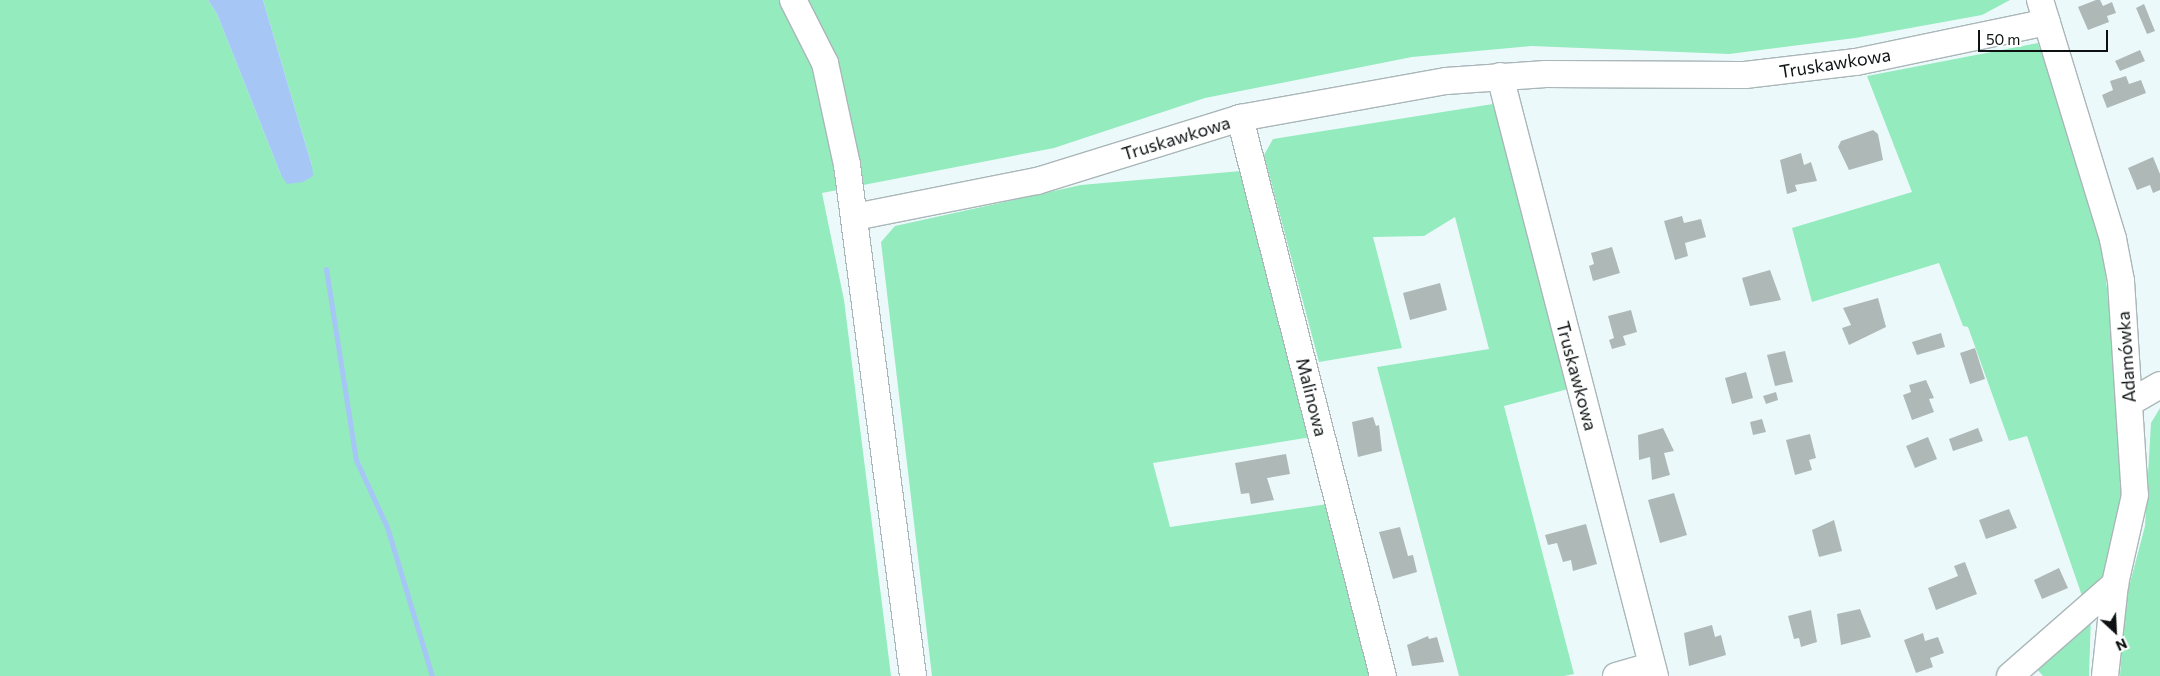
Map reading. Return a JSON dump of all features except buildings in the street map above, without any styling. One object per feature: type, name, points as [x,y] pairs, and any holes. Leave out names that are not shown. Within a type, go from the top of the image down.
[{"type":"street","points":[[793,0],[812,32],[830,79],[855,217],[913,676]]},
{"type":"street","name":"Truskawkowa","points":[[855,217],[1037,180],[1240,118],[1436,83],[1500,76],[1764,73],[1856,62],[2043,11]]},
{"type":"street","name":"Adamówka","points":[[2043,11],[2113,239],[2121,281],[2135,495],[2115,584],[2104,676]]},
{"type":"street","name":"Truskawkowa","points":[[1500,76],[1654,671]]},
{"type":"street","name":"Malinowa","points":[[1240,118],[1383,676]]},
{"type":"street","points":[[2129,403],[2160,385]]},
{"type":"street","points":[[2021,673],[2115,584]]},
{"type":"street","points":[[1616,676],[1654,671]]},
{"type":"green space","points":[[0,0],[208,0],[217,14],[281,175],[312,166],[263,0],[2010,0],[1982,15],[1855,38],[1729,54],[1531,46],[1412,57],[1205,98],[1054,148],[822,193],[844,300],[891,676],[0,676]]},
{"type":"green space","points":[[2038,43],[2100,223],[2126,466],[2127,499],[2106,583],[2082,596],[2027,436],[2009,441],[1968,327],[1963,326],[1939,263],[1812,302],[1792,228],[1912,192],[1867,76]]},
{"type":"green space","points":[[1493,104],[1568,389],[1504,406],[1574,674],[1564,676],[1459,676],[1377,367],[1489,349],[1455,217],[1424,236],[1373,237],[1402,348],[1319,362],[1264,155],[1273,139]]},
{"type":"green space","points":[[1241,171],[1311,437],[1153,463],[1170,527],[1328,504],[1374,676],[932,676],[881,242],[895,226],[1081,185]]},
{"type":"green space","points":[[2160,408],[2160,676],[2120,676],[2125,602],[2145,526],[2151,423]]},
{"type":"green space","points":[[2091,615],[2089,676],[2043,676],[2035,667]]},
{"type":"water","points":[[208,0],[263,0],[312,166],[313,176],[303,182],[287,184],[281,175],[217,14]]},
{"type":"waterway","points":[[326,269],[356,460],[387,527],[432,676]]}]
